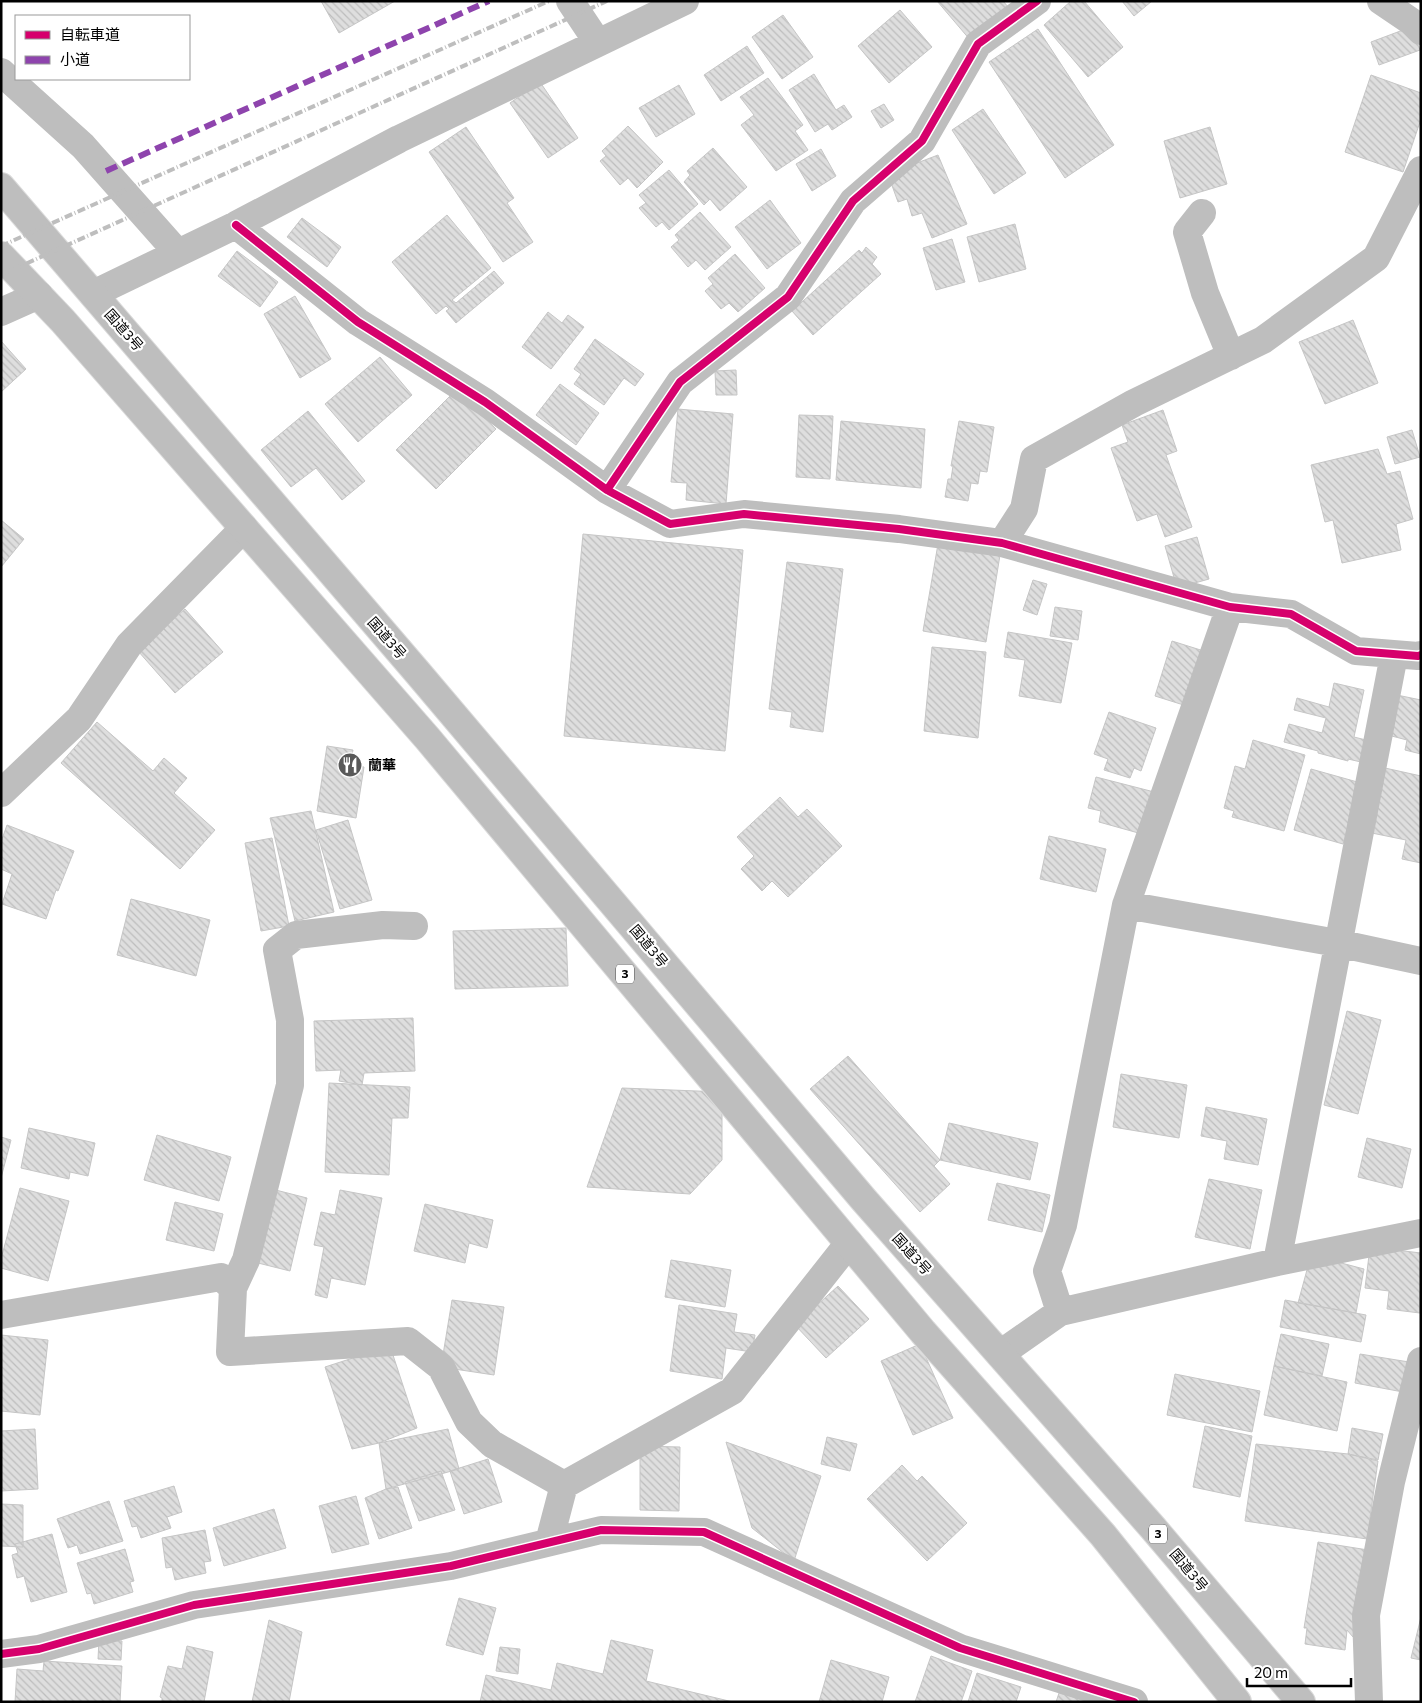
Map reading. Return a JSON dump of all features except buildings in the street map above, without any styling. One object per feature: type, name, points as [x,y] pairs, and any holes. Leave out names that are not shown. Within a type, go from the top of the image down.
[{"type":"main road","points":[[570,1],[598,43]]},
{"type":"main road","points":[[93,294],[236,225],[399,139],[686,1]]},
{"type":"main road","points":[[607,490],[680,382],[788,297],[853,201],[922,141],[978,44],[1038,1]]},
{"type":"main road","points":[[1381,1],[1412,22],[1421,31]]},
{"type":"main road","points":[[1,72],[84,146],[177,252]]},
{"type":"main road","points":[[1002,543],[1024,509],[1034,459],[1134,403],[1263,340],[1376,258],[1421,170]]},
{"type":"main road","name":"国道3号","points":[[1,187],[431,689],[864,1200],[1153,1528],[1301,1702]]},
{"type":"main road","points":[[1202,213],[1187,232],[1205,293],[1231,356]]},
{"type":"main road","points":[[236,225],[358,322],[485,402],[607,490],[670,524],[744,514],[899,529],[1002,543],[1230,607],[1291,614],[1356,651],[1408,655],[1337,943],[1277,1262]]},
{"type":"main road","name":"3","points":[[1,256],[76,336],[435,747],[930,1340],[1103,1535],[1237,1702]]},
{"type":"main road","points":[[1,312],[38,295]]},
{"type":"main road","points":[[1,793],[79,719],[129,645],[244,528]]},
{"type":"main road","points":[[1060,1312],[1047,1271],[1062,1225],[1126,905],[1230,607]]},
{"type":"main road","points":[[1126,905],[1337,943],[1421,961]]},
{"type":"main road","points":[[414,926],[383,926],[296,935],[277,950],[290,1020],[290,1085],[246,1260],[233,1288],[230,1352],[408,1341],[442,1367],[469,1422],[492,1444],[564,1485]]},
{"type":"main road","points":[[1000,1354],[1060,1312],[1277,1262],[1421,1234]]},
{"type":"main road","points":[[549,1542],[564,1485],[732,1391],[849,1243]]},
{"type":"main road","points":[[1,1314],[221,1277],[233,1288]]},
{"type":"main road","points":[[1369,1702],[1366,1615],[1391,1482],[1421,1361]]},
{"type":"main road","points":[[1,1654],[39,1649],[194,1605],[450,1566],[601,1530],[704,1532],[960,1648],[1134,1702]]},
{"type":"railway","points":[[1,246],[549,1]]},
{"type":"railway","points":[[1,275],[607,1]]},
{"type":"marked path","points":[[106,171],[489,1]]},
{"type":"cycle path","points":[[236,225],[358,322],[485,402],[607,490],[680,382],[788,297],[853,201],[922,141],[978,44],[1037,1]]},
{"type":"cycle path","points":[[607,490],[670,524],[744,514],[899,529],[1002,543],[1230,607],[1291,614],[1356,651],[1421,655]]},
{"type":"cycle path","points":[[1,1654],[39,1649],[194,1605],[451,1566],[601,1530],[704,1532],[960,1648],[1134,1702]]},
{"type":"place","name":"蘭華","points":[[350,765]]}]
